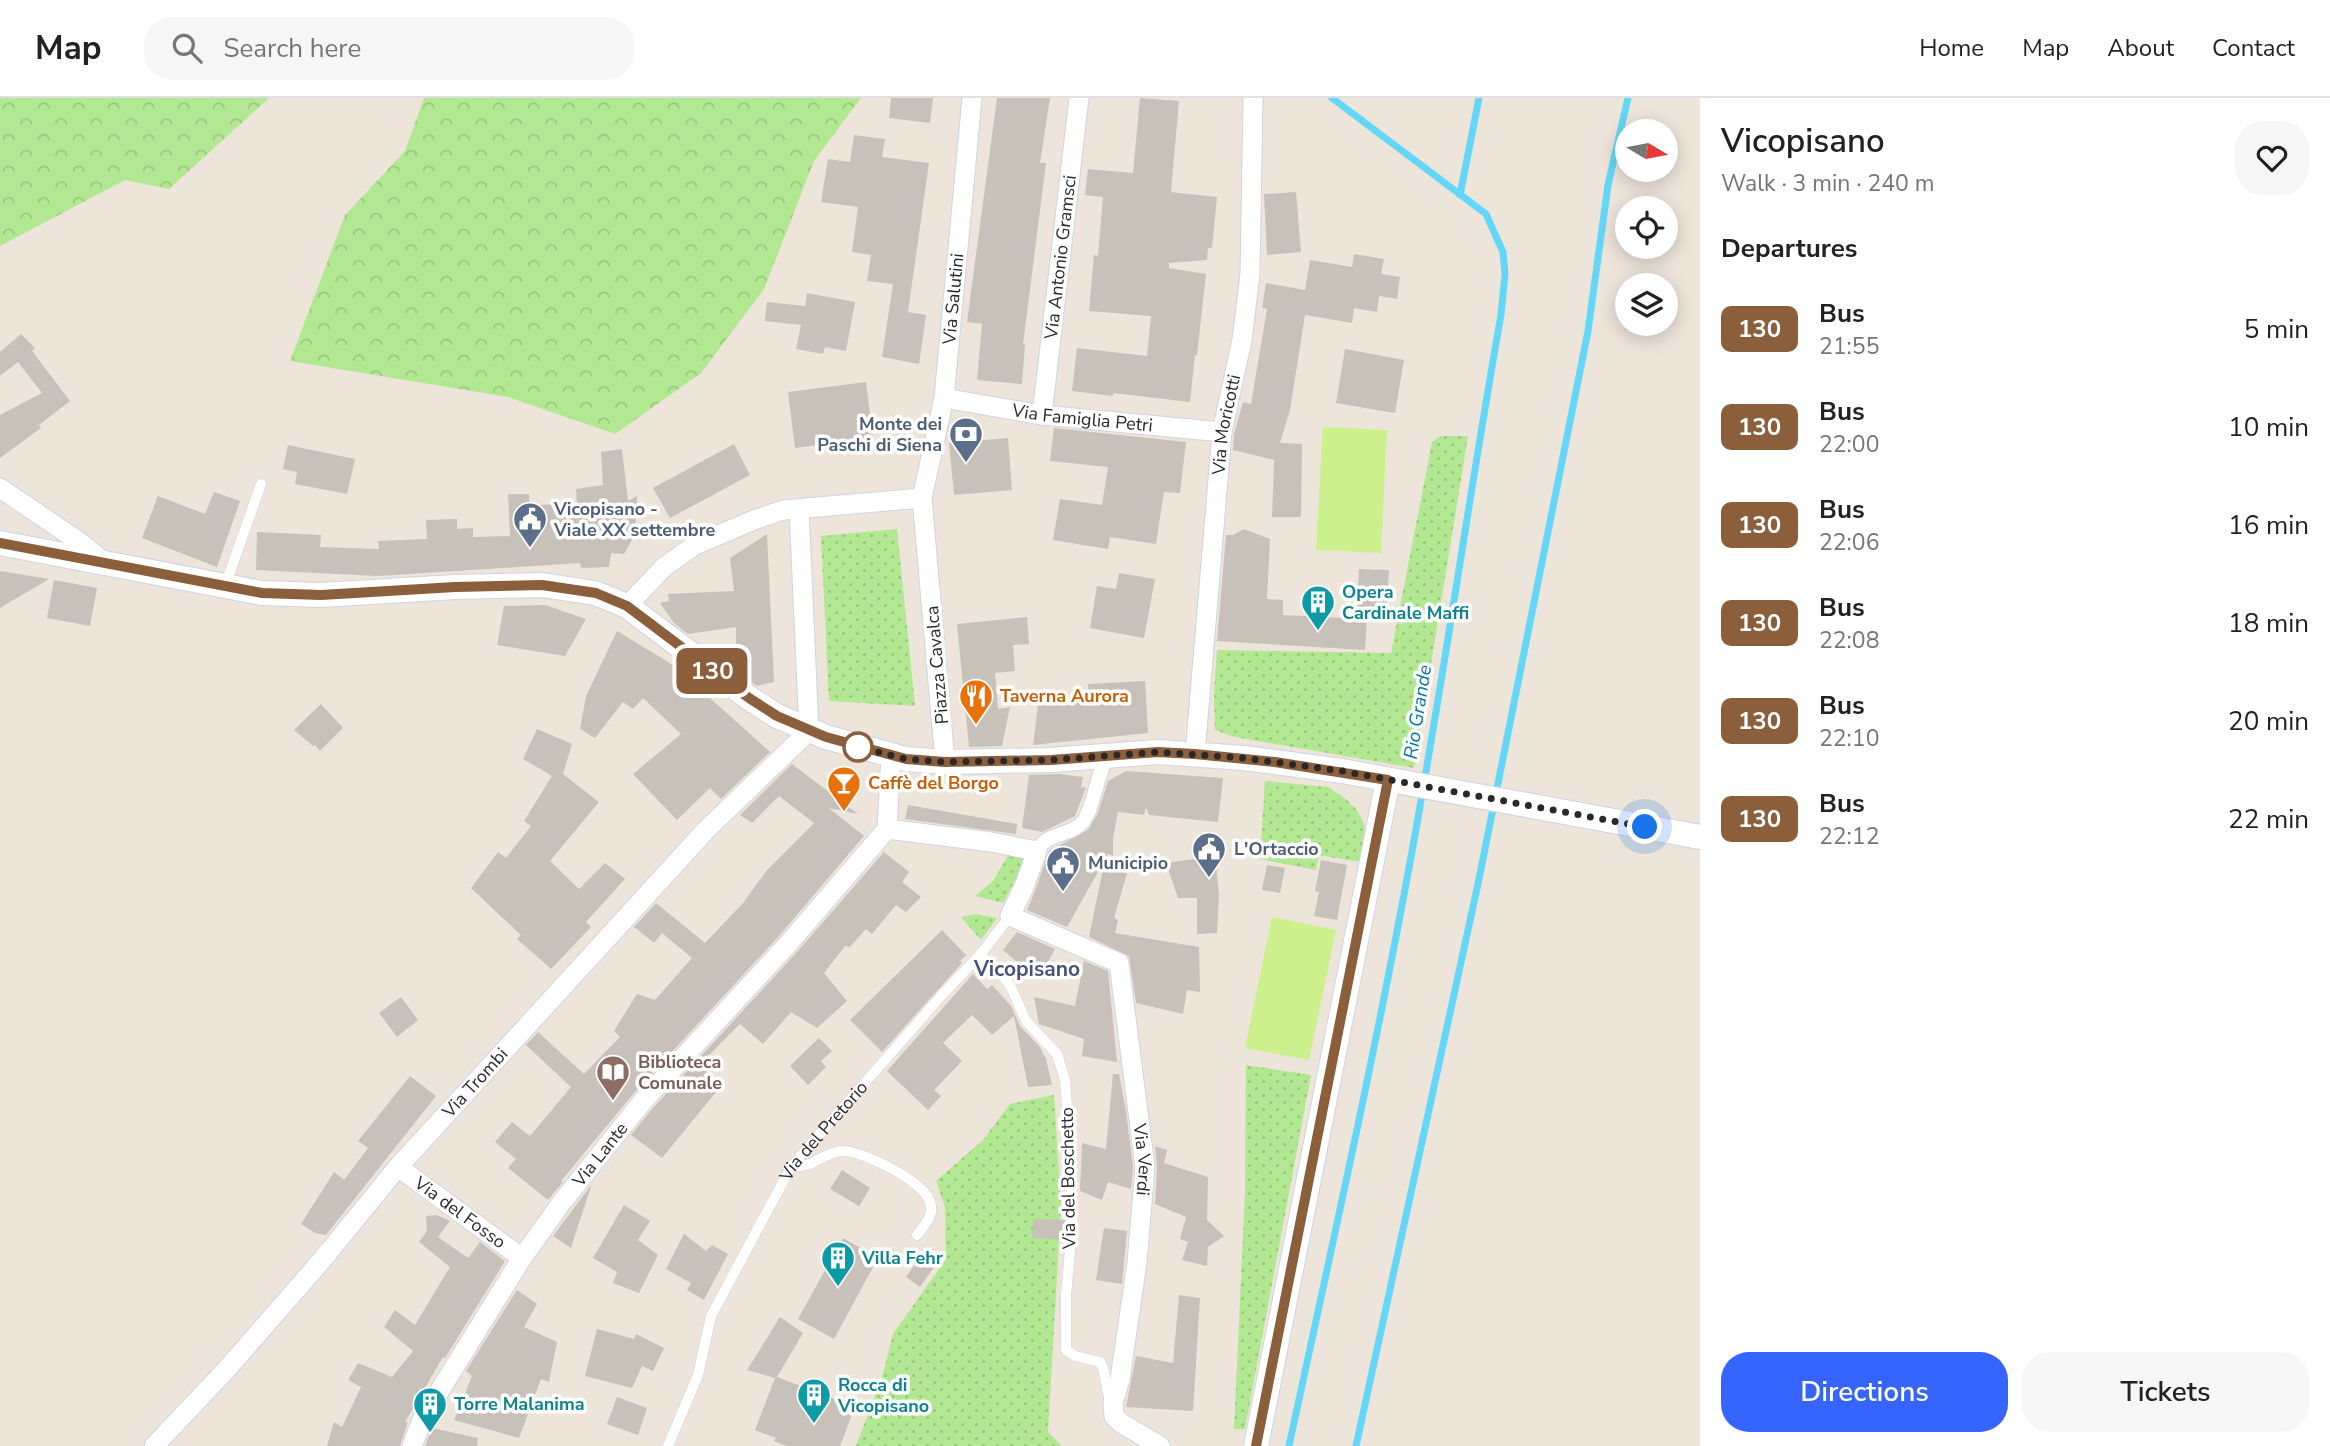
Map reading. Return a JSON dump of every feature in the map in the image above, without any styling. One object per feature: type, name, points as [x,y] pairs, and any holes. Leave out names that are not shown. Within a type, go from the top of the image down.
[{"type":"street","name":"Via Salutini","points":[[922,498],[944,398],[972,98]]},
{"type":"street","name":"Via Antonio Gramsci","points":[[1042,415],[1080,98]]},
{"type":"street","name":"Via Moricotti","points":[[1195,754],[1223,432],[1242,340],[1250,274],[1253,98]]},
{"type":"street","name":"Via Famiglia Petri","points":[[944,398],[1042,415],[1223,432]]},
{"type":"street","points":[[0,488],[82,543],[105,563]]},
{"type":"street","points":[[627,606],[664,567],[695,545],[754,520],[783,510],[922,498]]},
{"type":"street","name":"Piazza Cavalca","points":[[922,498],[945,762]]},
{"type":"street","points":[[799,509],[809,731]]},
{"type":"street","points":[[0,543],[262,593],[321,595],[542,585],[596,593],[627,606],[749,698],[809,731],[891,755],[945,762],[1107,757],[1158,752],[1264,760],[1700,837]]},
{"type":"street","name":"Via Trombi","points":[[154,1446],[226,1370],[398,1167],[705,831],[809,731]]},
{"type":"street","points":[[891,755],[887,829],[1037,850],[1040,844],[1049,838],[1080,825],[1088,814],[1099,771],[1107,757]]},
{"type":"street","points":[[1255,1446],[1388,780]]},
{"type":"street","name":"Via Lante","points":[[412,1446],[430,1406],[522,1258],[562,1202],[643,1101],[788,944],[887,829]]},
{"type":"street","name":"Via del Pretorio","points":[[1010,916],[1022,894],[1037,850]]},
{"type":"street","name":"Via Verdi","points":[[1010,916],[1119,963],[1145,1167],[1137,1263],[1120,1380],[1113,1403]]},
{"type":"street","name":"Via del Fosso","points":[[398,1167],[522,1258]]},
{"type":"street","points":[[1113,1403],[1114,1416],[1121,1423],[1160,1446]]},
{"type":"lane","points":[[225,586],[261,484]]},
{"type":"lane","name":"Via del Pretorio","points":[[668,1446],[698,1375],[711,1316],[791,1167],[979,955],[1010,916]]},
{"type":"lane","name":"Via del Boschetto","points":[[979,955],[1001,973],[1011,987],[1026,1021],[1057,1054],[1062,1068],[1072,1173],[1066,1350],[1075,1356],[1100,1362],[1106,1372],[1108,1394],[1113,1403]]},
{"type":"lane","points":[[791,1167],[809,1164],[842,1151],[860,1153],[875,1159],[928,1196],[932,1208],[917,1235]]},
{"type":"green space","points":[[0,98],[269,98],[169,189],[125,180],[0,246]]},
{"type":"green space","points":[[424,98],[861,98],[814,161],[764,289],[701,373],[615,434],[508,397],[290,361],[345,215],[405,151]]},
{"type":"green space","points":[[1323,427],[1387,430],[1381,553],[1316,550]]},
{"type":"green space","points":[[1440,436],[1468,436],[1414,768],[1235,737],[1215,730],[1217,650],[1391,653],[1432,442]]},
{"type":"green space","points":[[897,529],[915,706],[829,701],[821,536]]},
{"type":"green space","points":[[1265,781],[1328,787],[1347,800],[1357,810],[1365,826],[1360,862],[1319,855],[1316,870],[1260,859]]},
{"type":"green space","points":[[1011,850],[1027,858],[1003,903],[975,896],[993,881]]},
{"type":"green space","points":[[975,914],[997,918],[981,940],[961,917]]},
{"type":"green space","points":[[1272,917],[1336,930],[1309,1060],[1245,1048]]},
{"type":"green space","points":[[1246,1065],[1311,1075],[1245,1429],[1234,1429],[1245,1193]]},
{"type":"green space","points":[[1054,1095],[1061,1206],[1048,1432],[1062,1446],[856,1446],[882,1377],[893,1334],[946,1259],[945,1207],[936,1181],[983,1140],[1010,1104]]},
{"type":"building","points":[[891,98],[933,98],[930,123],[889,118]]},
{"type":"building","points":[[997,98],[1050,98],[1040,163],[1046,163],[1023,344],[1022,384],[977,380],[982,324],[967,322]]},
{"type":"building","points":[[1140,98],[1179,101],[1171,192],[1217,197],[1212,248],[1208,248],[1207,260],[1169,263],[1169,268],[1206,274],[1190,402],[1072,391],[1077,348],[1147,356],[1151,316],[1089,311],[1094,255],[1098,256],[1103,197],[1085,195],[1088,169],[1133,173]]},
{"type":"building","points":[[854,135],[885,139],[882,157],[929,163],[908,312],[926,315],[919,364],[882,357],[893,284],[867,281],[871,255],[852,252],[858,207],[821,202],[828,159],[850,162]]},
{"type":"building","points":[[1296,192],[1301,252],[1267,255],[1264,194]]},
{"type":"building","points":[[1354,254],[1384,259],[1381,274],[1400,277],[1397,299],[1379,296],[1377,312],[1354,308],[1352,323],[1305,315],[1290,410],[1280,443],[1302,444],[1301,517],[1272,517],[1274,460],[1233,450],[1234,434],[1243,402],[1251,404],[1267,309],[1262,308],[1266,283],[1305,290],[1310,260],[1352,267]]},
{"type":"building","points":[[807,293],[855,302],[846,351],[825,347],[823,354],[796,349],[801,325],[765,321],[767,302],[805,306]]},
{"type":"building","points":[[21,334],[35,348],[32,351],[70,401],[39,425],[41,428],[0,458],[0,415],[42,393],[18,362],[0,376],[0,352]]},
{"type":"building","points":[[1345,349],[1404,360],[1395,413],[1336,403]]},
{"type":"building","points":[[866,382],[873,438],[795,448],[788,392]]},
{"type":"building","points":[[1054,428],[1186,442],[1180,493],[1164,492],[1156,544],[1110,537],[1108,549],[1053,540],[1060,499],[1102,505],[1108,467],[1050,461]]},
{"type":"building","points":[[1008,438],[1012,490],[954,495],[949,443]]},
{"type":"building","points":[[734,444],[750,475],[670,518],[653,488]]},
{"type":"building","points":[[288,445],[355,459],[347,494],[295,484],[297,472],[283,469]]},
{"type":"building","points":[[622,449],[628,501],[637,496],[635,534],[624,554],[611,553],[609,567],[581,568],[580,563],[378,576],[256,570],[257,532],[321,535],[320,547],[379,549],[378,541],[427,539],[426,520],[457,519],[457,529],[473,528],[473,537],[510,536],[508,494],[529,494],[529,505],[577,504],[576,489],[603,485],[601,452]]},
{"type":"building","points":[[214,492],[240,501],[217,567],[142,538],[158,496],[205,514]]},
{"type":"building","points":[[1244,529],[1270,539],[1267,599],[1283,600],[1283,615],[1367,619],[1365,650],[1217,641],[1226,535],[1233,535]]},
{"type":"building","points":[[767,534],[774,682],[757,686],[736,670],[736,627],[688,634],[674,623],[660,603],[669,601],[668,594],[734,591],[730,558]]},
{"type":"building","points":[[1359,569],[1389,570],[1386,616],[1357,614]]},
{"type":"building","points":[[0,571],[49,579],[0,608]]},
{"type":"building","points":[[1119,573],[1155,579],[1144,638],[1090,628],[1097,586],[1116,589]]},
{"type":"building","points":[[54,580],[97,588],[90,626],[47,618]]},
{"type":"building","points":[[545,605],[586,619],[565,656],[497,645],[504,606]]},
{"type":"building","points":[[1027,617],[1029,644],[1013,645],[1015,671],[995,673],[998,709],[1010,707],[1002,746],[969,747],[957,624]]},
{"type":"building","points":[[617,631],[673,665],[770,752],[721,799],[710,788],[677,820],[633,774],[681,734],[643,698],[633,709],[623,702],[595,738],[580,729],[586,696]]},
{"type":"building","points":[[1145,681],[1148,733],[1033,745],[1038,705],[1089,697],[1088,684]]},
{"type":"building","points":[[321,704],[343,728],[320,751],[294,730]]},
{"type":"building","points":[[537,729],[572,744],[563,774],[599,802],[550,861],[579,889],[605,863],[625,879],[586,922],[591,927],[551,969],[517,939],[521,935],[471,888],[498,852],[506,858],[531,826],[524,821],[552,776],[523,759]]},
{"type":"building","points":[[792,764],[858,814],[829,808],[864,836],[779,936],[634,1093],[548,1200],[508,1168],[516,1159],[495,1142],[512,1122],[530,1136],[571,1087],[526,1045],[538,1032],[584,1074],[620,1037],[614,1031],[637,994],[655,1000],[692,958],[662,933],[654,943],[634,927],[656,903],[705,943],[743,903],[767,870],[814,823],[779,796],[752,823],[740,815]]},
{"type":"building","points":[[1126,771],[1223,778],[1218,822],[1149,815],[1146,807],[1144,815],[1118,812],[1113,856],[1108,854],[1067,927],[1027,910],[1049,851],[1088,830],[1098,813],[1108,781]]},
{"type":"building","points":[[1059,774],[1083,777],[1081,788],[1086,787],[1075,816],[1042,832],[1022,828],[1029,775]]},
{"type":"building","points":[[908,805],[1017,824],[1016,834],[905,819]]},
{"type":"building","points":[[884,852],[909,872],[902,882],[921,897],[906,912],[896,905],[872,934],[866,929],[850,947],[845,946],[824,973],[847,1001],[817,1028],[791,1012],[763,1044],[740,1024],[700,1064],[721,1086],[662,1158],[631,1135],[797,952]]},
{"type":"building","points":[[1215,856],[1219,895],[1217,933],[1197,934],[1197,898],[1178,898],[1166,863]]},
{"type":"building","points":[[1321,860],[1347,865],[1337,920],[1314,916],[1319,892],[1315,891]]},
{"type":"building","points":[[1267,865],[1285,868],[1280,893],[1262,890]]},
{"type":"building","points":[[1103,869],[1127,873],[1114,918],[1118,920],[1115,933],[1199,947],[1200,992],[1187,990],[1183,1014],[1136,1003],[1129,956],[1089,937]]},
{"type":"building","points":[[942,930],[966,955],[960,961],[962,963],[882,1052],[850,1020]]},
{"type":"building","points":[[1017,932],[1055,949],[1038,980],[1003,950]]},
{"type":"building","points":[[1084,961],[1108,971],[1117,1062],[1082,1056],[1084,1039],[1039,1024],[1034,997],[1075,1006]]},
{"type":"building","points":[[973,974],[987,989],[992,985],[1011,1006],[1020,1026],[1040,1047],[1046,1059],[1052,1085],[1028,1087],[1014,1016],[992,1035],[972,1015],[943,1043],[962,1061],[934,1090],[941,1096],[928,1110],[887,1071]]},
{"type":"building","points":[[401,997],[418,1020],[397,1037],[379,1013]]},
{"type":"building","points":[[819,1038],[832,1051],[821,1061],[826,1067],[808,1085],[790,1066]]},
{"type":"building","points":[[1113,1074],[1119,1074],[1133,1167],[1131,1189],[1108,1182],[1102,1200],[1080,1191],[1082,1143],[1106,1149]]},
{"type":"building","points":[[410,1076],[436,1096],[326,1235],[315,1233],[301,1224],[334,1172],[344,1180],[368,1148],[358,1141]]},
{"type":"building","points":[[1155,1146],[1167,1150],[1164,1163],[1208,1177],[1207,1220],[1224,1236],[1208,1247],[1207,1266],[1182,1260],[1188,1242],[1180,1239],[1186,1217],[1155,1204]]},
{"type":"building","points":[[842,1170],[870,1188],[859,1206],[830,1189]]},
{"type":"building","points":[[592,1184],[578,1226],[571,1248],[553,1236]]},
{"type":"building","points":[[624,1205],[650,1221],[638,1240],[658,1255],[639,1293],[613,1283],[617,1272],[593,1258]]},
{"type":"building","points":[[437,1215],[450,1221],[438,1237],[468,1258],[480,1242],[505,1261],[405,1422],[408,1422],[400,1446],[327,1446],[334,1422],[342,1427],[361,1387],[348,1380],[358,1363],[392,1377],[413,1351],[384,1327],[395,1310],[415,1325],[450,1267],[419,1242],[427,1231],[426,1216]]},
{"type":"building","points":[[1033,1219],[1065,1220],[1063,1240],[1032,1238]]},
{"type":"building","points":[[1104,1228],[1127,1231],[1122,1284],[1096,1280]]},
{"type":"building","points":[[684,1234],[706,1251],[712,1245],[728,1254],[704,1300],[687,1290],[691,1283],[666,1269]]},
{"type":"building","name":"Villa Fehr","points":[[843,1238],[878,1258],[834,1339],[798,1319]]},
{"type":"building","points":[[925,1249],[939,1260],[920,1287],[906,1277]]},
{"type":"building","points":[[517,1290],[537,1304],[524,1327],[557,1342],[549,1382],[541,1379],[519,1438],[454,1420],[472,1376],[466,1371]]},
{"type":"building","points":[[1179,1295],[1200,1298],[1193,1411],[1126,1407],[1136,1356],[1173,1363]]},
{"type":"building","points":[[780,1317],[803,1333],[777,1377],[855,1407],[840,1446],[787,1446],[774,1441],[776,1438],[755,1430],[775,1378],[747,1370]]},
{"type":"building","points":[[597,1329],[634,1339],[636,1334],[664,1348],[653,1371],[642,1366],[632,1388],[585,1376]]},
{"type":"building","points":[[617,1397],[647,1408],[638,1435],[607,1424]]},
{"type":"building","points":[[432,1428],[478,1438],[477,1446],[425,1446]]},
{"type":"waterway","name":"Rio Grande","points":[[1289,1446],[1368,1078],[1411,857],[1501,315],[1505,274],[1503,252],[1486,214],[1332,98]]},
{"type":"waterway","points":[[1460,195],[1479,98]]},
{"type":"waterway","points":[[1356,1446],[1478,884],[1588,331],[1608,185],[1628,98]]},
{"type":"bus line","name":"130","points":[[0,543],[262,593],[321,595],[542,585],[596,593],[627,606],[777,716],[826,737],[906,759],[945,762],[1051,760],[1158,752],[1244,758],[1388,780],[1256,1446]]},
{"type":"place","name":"Monte dei Paschi di Siena","points":[[966,464]]},
{"type":"place","name":"Vicopisano - Viale XX settembre","points":[[530,549]]},
{"type":"place","name":"Opera Cardinale Maffi","points":[[1318,632]]},
{"type":"place","name":"Taverna Aurora","points":[[976,726]]},
{"type":"place","name":"Caffè del Borgo","points":[[844,813]]},
{"type":"place","name":"L'Ortaccio","points":[[1209,879]]},
{"type":"place","name":"Municipio","points":[[1063,893]]},
{"type":"place","name":"Biblioteca Comunale","points":[[613,1102]]},
{"type":"place","name":"Villa Fehr","points":[[838,1288]]},
{"type":"place","name":"Rocca di Vicopisano","points":[[814,1425]]},
{"type":"place","name":"Torre Malanima","points":[[430,1434]]},
{"type":"district","name":"Vicopisano","points":[[1027,969]]},
{"type":"route","points":[[858,747],[850,745],[875,752],[906,759],[945,762],[1051,760],[1158,752],[1244,758],[1342,771],[1645,827]]}]
